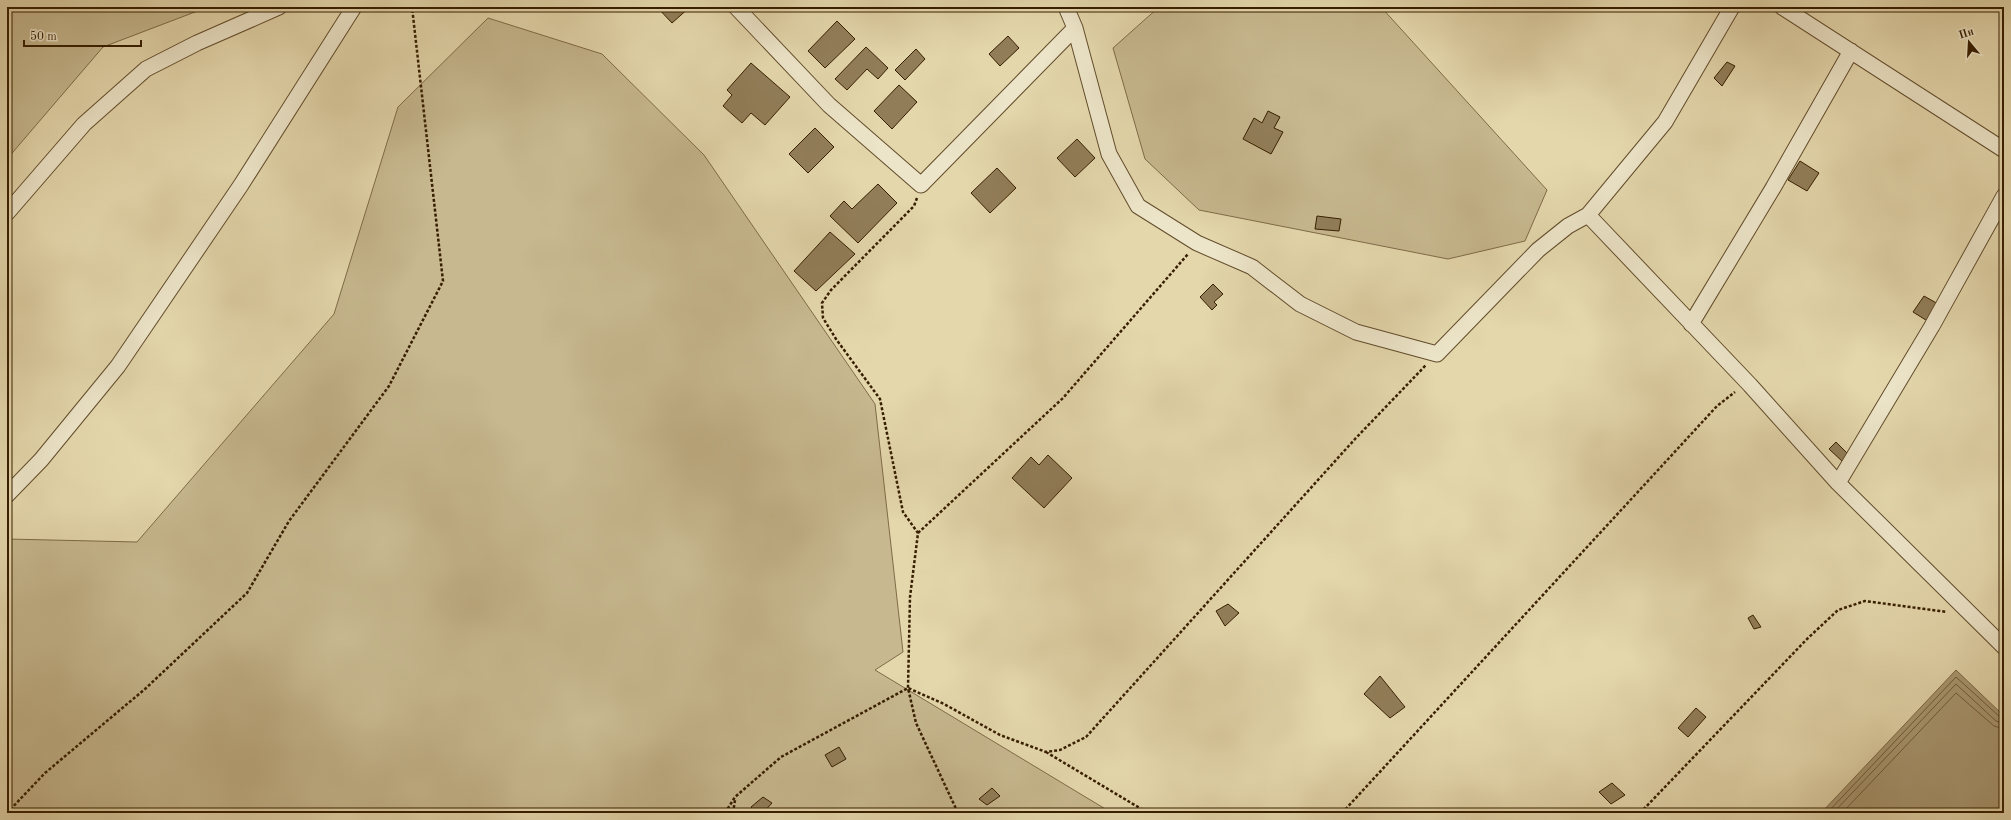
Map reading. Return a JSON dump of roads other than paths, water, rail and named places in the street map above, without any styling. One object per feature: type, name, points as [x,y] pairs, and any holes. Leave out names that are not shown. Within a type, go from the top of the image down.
[{"type":"street","points":[[7,213],[84,124],[146,69],[197,43],[279,7]]},
{"type":"street","points":[[7,495],[41,460],[118,366],[241,185],[354,7]]},
{"type":"street","points":[[736,7],[829,104],[921,184],[1075,28]]},
{"type":"street","points":[[1066,7],[1075,28],[1109,154],[1138,206],[1197,243],[1252,267],[1300,304],[1356,332],[1437,354],[1538,250],[1568,226],[1588,215],[1665,122],[1732,7]]},
{"type":"street","points":[[1782,7],[2004,150]]},
{"type":"street","points":[[1691,324],[1773,188],[1851,51]]},
{"type":"street","points":[[1838,483],[1932,326],[2004,196]]},
{"type":"street","points":[[1588,215],[1750,385],[1838,483],[2004,648]]},
{"type":"water","points":[[1956,670],[2004,716],[2004,813],[1821,813]]}]
